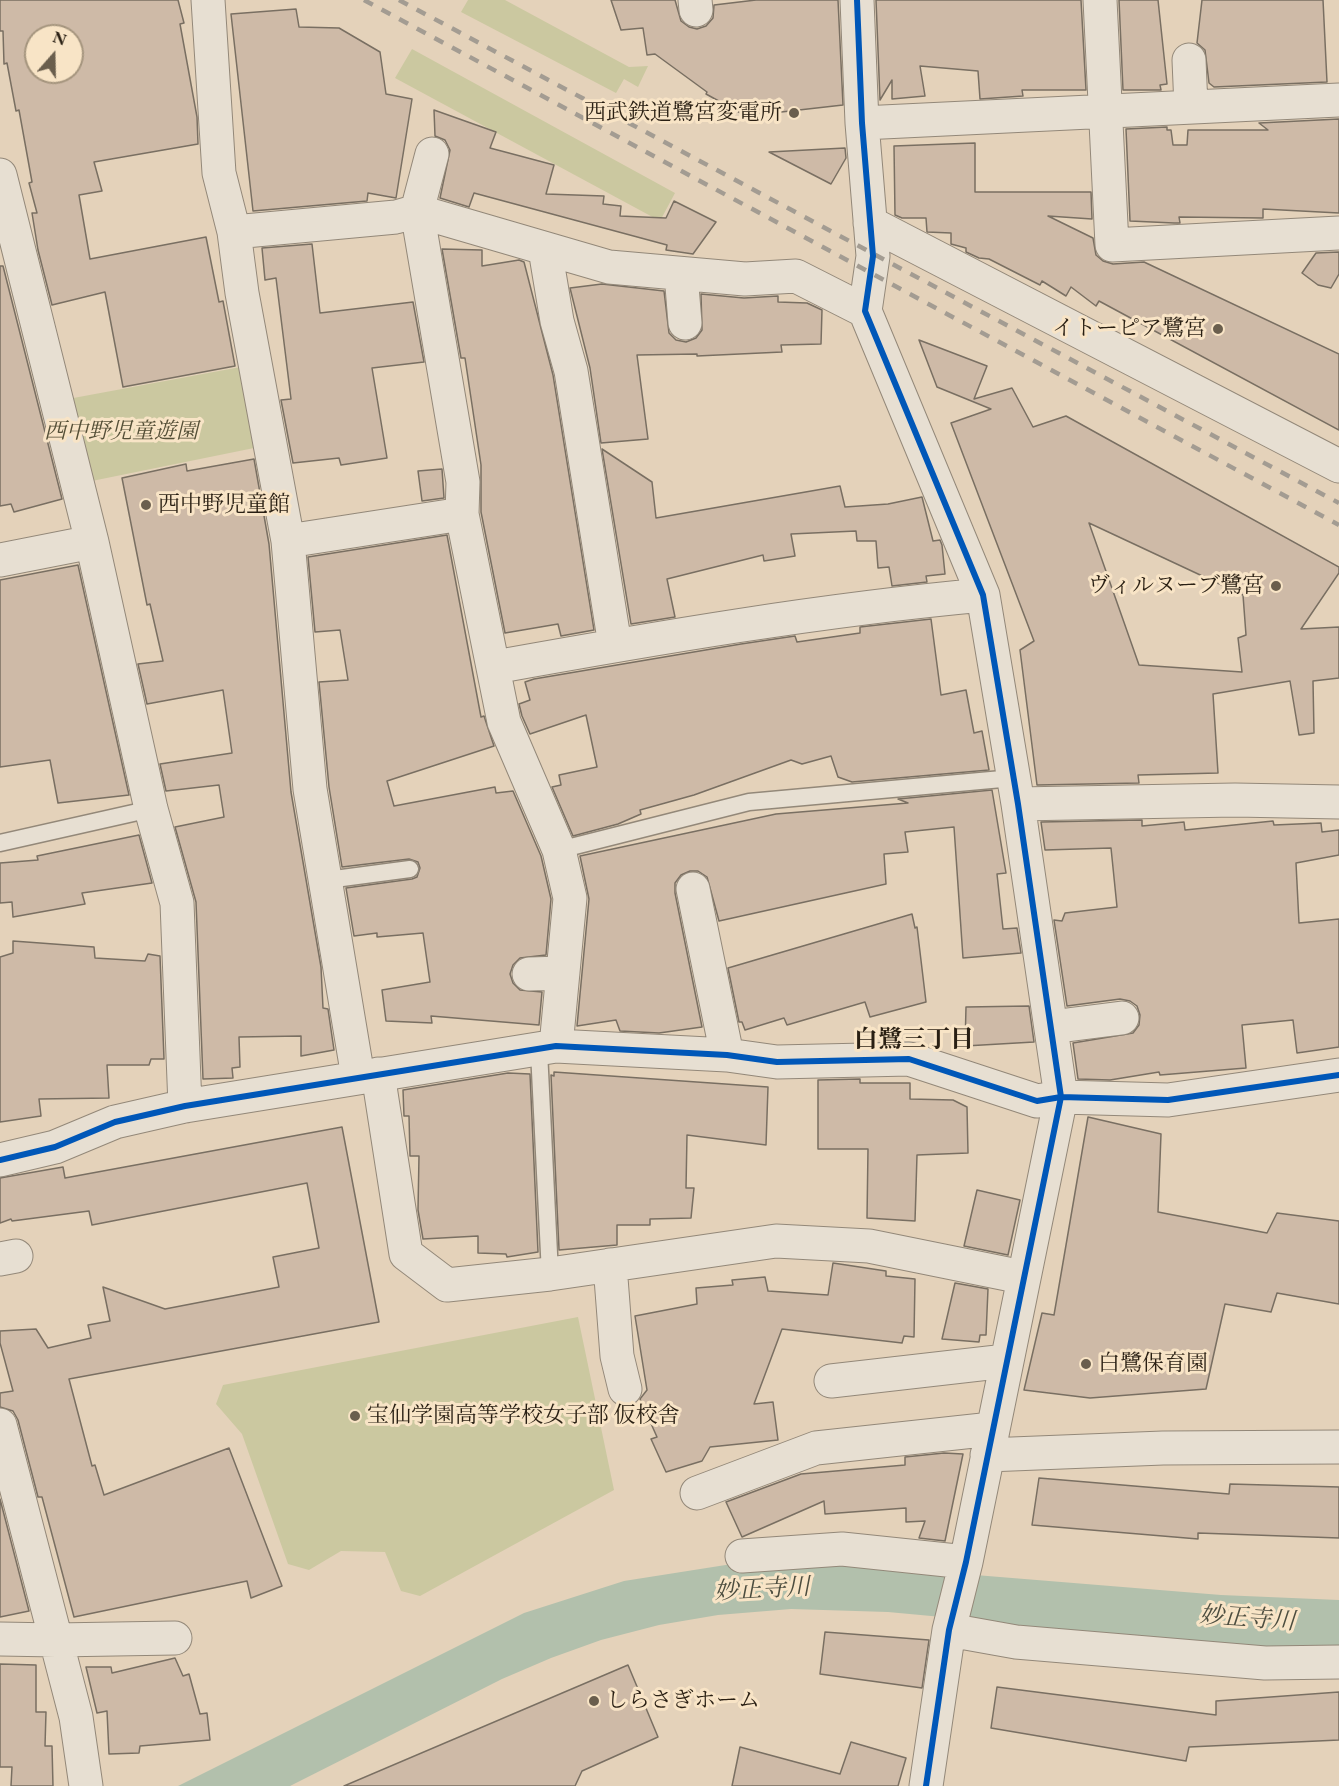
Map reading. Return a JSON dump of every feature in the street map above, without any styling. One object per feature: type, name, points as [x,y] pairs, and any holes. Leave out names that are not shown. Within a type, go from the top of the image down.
[{"type":"street","points":[[208,0],[219,173],[234,232],[242,293],[288,541],[310,789],[406,1254],[447,1285],[550,1274],[777,1241],[869,1246],[1022,1277]]},
{"type":"street","points":[[857,0],[872,276],[865,311],[983,595],[1016,791],[1061,1097],[1022,1277],[965,1567],[951,1625],[926,1786]]},
{"type":"street","points":[[1100,0],[1113,245],[1339,233]]},
{"type":"street","points":[[1189,60],[1191,107]]},
{"type":"street","points":[[862,123],[1339,100]]},
{"type":"street","points":[[432,154],[417,211],[463,482],[462,514],[495,667],[504,722],[559,850],[570,898],[563,973],[548,1048]]},
{"type":"street","points":[[0,175],[92,542],[151,809],[177,903],[185,1106]]},
{"type":"street","points":[[234,232],[396,217],[417,211],[609,267],[745,279],[796,276],[865,311]]},
{"type":"street","points":[[870,223],[1339,466]]},
{"type":"street","points":[[544,249],[557,321],[571,371],[615,645]]},
{"type":"street","points":[[681,274],[685,323]]},
{"type":"street","points":[[288,541],[462,514]]},
{"type":"street","points":[[0,560],[92,542]]},
{"type":"street","points":[[495,667],[615,645],[878,605],[983,595]]},
{"type":"street","points":[[1016,791],[1339,802]]},
{"type":"street","points":[[693,889],[727,1055]]},
{"type":"street","points":[[529,974],[563,973]]},
{"type":"street","points":[[1051,1028],[1122,1018]]},
{"type":"street","points":[[0,1160],[55,1147],[115,1122],[185,1106],[548,1048],[727,1055],[777,1062],[909,1059],[1037,1101],[1061,1097],[1168,1100],[1339,1075]]},
{"type":"street","points":[[610,1265],[617,1356],[625,1389]]},
{"type":"street","points":[[831,1381],[1006,1361]]},
{"type":"street","points":[[0,1425],[76,1717],[86,1786]]},
{"type":"street","points":[[697,1493],[816,1448],[990,1442],[1163,1448],[1339,1447]]},
{"type":"street","points":[[742,1556],[842,1549],[965,1567]]},
{"type":"street","points":[[951,1625],[1016,1642],[1265,1663],[1339,1662]]},
{"type":"street","points":[[0,1639],[175,1638]]},
{"type":"lane","points":[[559,850],[749,802],[1016,791]]},
{"type":"lane","points":[[0,843],[151,809]]},
{"type":"lane","points":[[327,880],[410,869]]},
{"type":"lane","points":[[548,1048],[550,1274]]},
{"type":"green space","points":[[468,0],[505,0],[629,67],[648,66],[638,87],[624,79],[616,93],[461,12]]},
{"type":"green space","points":[[412,49],[675,193],[660,221],[395,78]]},
{"type":"green space","name":"西中野児童遊園","points":[[246,366],[259,447],[87,482],[68,399]]},
{"type":"green space","points":[[578,1317],[614,1490],[420,1596],[401,1591],[385,1552],[341,1551],[309,1570],[288,1564],[242,1434],[216,1404],[223,1385]]},
{"type":"water","name":"妙正寺川","points":[[791,1560],[1221,1595],[1339,1600],[1339,1649],[1255,1647],[963,1624],[942,1617],[888,1612],[791,1609],[718,1615],[659,1625],[601,1640],[551,1658],[502,1679],[290,1786],[178,1786],[524,1613],[624,1581],[732,1564]]},
{"type":"building","points":[[0,0],[178,0],[184,23],[180,24],[197,117],[198,144],[94,162],[102,191],[79,195],[90,259],[206,237],[219,302],[223,301],[235,366],[123,387],[105,292],[52,305],[38,250],[32,213],[37,213],[29,183],[32,182],[19,110],[16,111],[7,63],[4,64],[3,31],[0,31]]},
{"type":"building","points":[[611,0],[675,0],[681,21],[697,29],[706,26],[713,18],[714,5],[756,0],[838,0],[843,105],[746,116],[706,94],[707,92],[655,54],[647,55],[643,28],[621,30]]},
{"type":"building","points":[[876,0],[1081,0],[1086,90],[1022,90],[1023,96],[980,99],[978,71],[920,66],[925,96],[892,99],[892,80],[880,100]]},
{"type":"building","points":[[1119,0],[1158,0],[1167,84],[1160,85],[1161,90],[1123,90]]},
{"type":"building","points":[[1202,0],[1323,0],[1327,82],[1214,87],[1209,83],[1205,50],[1197,43]]},
{"type":"building","points":[[296,9],[299,27],[339,28],[380,52],[386,94],[412,99],[396,198],[368,193],[367,201],[253,211],[231,14]]},
{"type":"building","points":[[434,110],[496,132],[490,148],[554,165],[546,194],[604,196],[603,204],[621,206],[620,216],[666,218],[674,201],[716,222],[693,254],[666,250],[667,245],[474,193],[469,207],[440,198],[450,150],[445,140],[435,136]]},
{"type":"building","points":[[1339,119],[1339,213],[1263,209],[1263,218],[1179,217],[1180,223],[1130,221],[1126,129],[1167,127],[1167,130],[1171,130],[1173,145],[1187,145],[1188,130],[1268,130],[1259,123]]},
{"type":"building","points":[[975,143],[975,192],[1091,192],[1092,219],[1048,216],[1093,238],[1096,255],[1103,261],[1113,264],[1144,262],[1339,354],[1339,430],[1099,301],[1096,306],[1071,287],[1066,296],[1042,281],[1040,285],[989,259],[979,258],[966,252],[966,248],[951,244],[951,233],[927,232],[926,218],[902,218],[895,215],[894,146]]},
{"type":"building","points":[[845,148],[846,158],[831,184],[769,152]]},
{"type":"building","points":[[312,244],[320,313],[413,302],[424,362],[372,368],[387,458],[341,465],[339,458],[293,463],[281,400],[291,399],[276,278],[265,280],[262,248]]},
{"type":"building","points":[[442,249],[482,250],[482,266],[519,260],[524,262],[553,375],[594,630],[561,636],[558,624],[505,633],[481,512],[481,465],[465,358],[461,358]]},
{"type":"building","points":[[1339,252],[1339,274],[1331,288],[1318,285],[1302,273],[1316,253]]},
{"type":"building","points":[[0,266],[3,266],[62,499],[14,512],[11,504],[0,506]]},
{"type":"building","points":[[602,284],[664,291],[669,333],[676,340],[686,342],[696,338],[702,330],[701,294],[744,298],[778,296],[778,302],[807,303],[822,310],[821,344],[781,345],[782,352],[697,356],[697,354],[637,355],[648,439],[601,443],[590,368],[570,288]]},
{"type":"building","name":"ヴィルヌーブ鷺宮","points":[[919,340],[987,366],[974,399],[1012,388],[1033,427],[1066,416],[1339,567],[1339,573],[1301,629],[1339,627],[1339,678],[1313,681],[1314,733],[1299,735],[1290,681],[1213,694],[1218,773],[1138,775],[1139,783],[1037,785],[1020,650],[1034,641],[951,423],[991,409],[937,387]],"holes":[[[1089,523],[1243,595],[1246,635],[1238,638],[1242,672],[1139,665]]]},
{"type":"building","points":[[602,449],[652,482],[656,518],[840,486],[845,507],[888,504],[922,497],[933,541],[940,540],[942,545],[945,574],[926,576],[927,582],[892,586],[889,567],[878,568],[876,541],[857,541],[856,531],[791,534],[795,556],[764,561],[763,555],[667,579],[675,617],[631,624]]},
{"type":"building","points":[[254,459],[269,544],[291,792],[321,967],[323,1008],[328,1009],[334,1050],[301,1056],[301,1036],[239,1037],[240,1067],[232,1068],[233,1078],[203,1079],[196,902],[175,827],[224,817],[219,785],[166,791],[160,764],[232,753],[223,690],[147,704],[138,664],[163,661],[150,604],[147,605],[122,478],[186,464],[187,471]]},
{"type":"building","points":[[442,469],[444,498],[422,501],[418,471]]},
{"type":"building","points":[[447,535],[481,717],[484,716],[494,746],[387,781],[394,806],[495,787],[496,793],[513,791],[541,856],[551,899],[546,955],[520,958],[513,965],[510,974],[513,983],[520,990],[542,992],[539,1025],[431,1016],[432,1023],[386,1021],[382,990],[430,982],[423,933],[377,937],[377,933],[354,936],[346,888],[412,879],[417,877],[420,868],[418,862],[409,859],[342,867],[329,787],[319,682],[348,680],[340,630],[315,632],[308,557]]},
{"type":"building","points":[[78,565],[129,795],[58,803],[50,760],[0,767],[0,580]]},
{"type":"building","points":[[931,619],[941,695],[966,690],[974,733],[982,731],[989,770],[852,782],[838,777],[831,756],[802,764],[791,760],[694,795],[640,810],[641,814],[618,824],[573,836],[552,787],[561,785],[559,775],[597,767],[586,715],[530,734],[519,704],[530,700],[525,682],[534,679],[741,644],[795,636],[797,642],[860,633],[860,627]]},
{"type":"building","points":[[992,790],[1006,873],[997,874],[1003,929],[1017,928],[1021,953],[963,958],[954,827],[905,832],[908,852],[884,854],[886,884],[719,921],[707,877],[698,871],[690,871],[681,875],[675,883],[675,893],[702,1027],[659,1033],[620,1031],[616,1020],[577,1026],[589,899],[580,856],[776,814],[908,803],[898,799]]},
{"type":"building","points":[[1142,820],[1142,826],[1184,822],[1185,830],[1273,821],[1274,825],[1321,823],[1322,832],[1339,830],[1339,855],[1296,863],[1299,923],[1339,919],[1339,1047],[1297,1053],[1293,1020],[1242,1025],[1246,1068],[1160,1075],[1159,1072],[1110,1080],[1078,1079],[1073,1043],[1133,1033],[1139,1025],[1140,1015],[1137,1006],[1130,1001],[1120,999],[1067,1006],[1054,920],[1062,921],[1065,913],[1117,907],[1111,848],[1045,850],[1041,822]]},
{"type":"building","points":[[139,835],[152,883],[82,893],[85,904],[13,917],[12,902],[0,903],[0,863],[38,860],[37,856]]},
{"type":"building","points":[[912,914],[915,928],[917,927],[926,1002],[870,1017],[865,1002],[787,1025],[784,1018],[745,1030],[742,1022],[739,1022],[728,968]]},
{"type":"building","points":[[13,941],[94,947],[95,958],[145,961],[148,954],[160,956],[164,1059],[151,1059],[149,1065],[107,1065],[109,1098],[39,1099],[41,1116],[0,1122],[0,957],[13,953]]},
{"type":"building","points":[[1029,1006],[1034,1042],[965,1046],[966,1007]]},
{"type":"building","points":[[554,1072],[768,1087],[766,1145],[687,1135],[686,1188],[694,1188],[691,1218],[650,1219],[650,1225],[617,1225],[617,1245],[559,1250],[551,1075],[554,1076]]},
{"type":"building","points":[[508,1073],[530,1074],[538,1252],[507,1257],[506,1254],[478,1253],[478,1236],[423,1239],[418,1210],[419,1156],[410,1156],[409,1116],[404,1116],[403,1090]]},
{"type":"building","points":[[860,1079],[860,1083],[910,1083],[910,1099],[953,1100],[967,1107],[968,1153],[917,1155],[915,1221],[867,1218],[868,1149],[818,1149],[818,1080]]},
{"type":"building","points":[[1088,1117],[1161,1134],[1158,1212],[1267,1233],[1277,1213],[1339,1221],[1339,1304],[1277,1293],[1271,1312],[1225,1304],[1206,1389],[1090,1398],[1024,1390],[1042,1313],[1054,1315]]},
{"type":"building","points":[[342,1127],[379,1322],[69,1379],[92,1466],[95,1465],[104,1495],[229,1448],[282,1586],[251,1598],[247,1581],[74,1617],[42,1497],[38,1497],[18,1420],[13,1411],[0,1407],[0,1393],[13,1391],[0,1343],[0,1331],[36,1329],[48,1348],[91,1338],[88,1325],[110,1321],[103,1287],[165,1309],[279,1287],[273,1257],[319,1248],[307,1183],[92,1225],[89,1211],[12,1221],[11,1219],[0,1223],[0,1178],[63,1167],[65,1178]]},
{"type":"building","points":[[977,1190],[1020,1200],[1008,1255],[964,1246]]},
{"type":"building","points":[[833,1263],[886,1271],[886,1276],[915,1279],[914,1337],[904,1336],[902,1343],[782,1329],[754,1404],[773,1402],[778,1440],[710,1447],[702,1461],[666,1472],[651,1439],[657,1437],[640,1399],[647,1390],[635,1316],[697,1304],[696,1288],[733,1285],[732,1280],[765,1277],[768,1291],[828,1295]]},
{"type":"building","points":[[955,1283],[988,1289],[986,1335],[980,1335],[979,1342],[942,1339]]},
{"type":"building","points":[[944,1453],[963,1454],[945,1541],[919,1538],[925,1521],[906,1522],[906,1508],[825,1514],[824,1501],[742,1537],[726,1502],[801,1474],[905,1465],[905,1457]]},
{"type":"building","points":[[1039,1478],[1229,1494],[1230,1484],[1339,1487],[1339,1538],[1198,1533],[1198,1539],[1032,1525]]},
{"type":"building","points":[[0,1499],[29,1611],[0,1617]]},
{"type":"building","points":[[825,1632],[929,1640],[922,1688],[820,1674]]},
{"type":"building","points":[[175,1658],[183,1676],[189,1674],[200,1714],[207,1713],[210,1740],[140,1746],[139,1753],[109,1754],[107,1711],[97,1713],[86,1667],[111,1667],[112,1673]]},
{"type":"building","points":[[0,1664],[36,1665],[36,1712],[46,1712],[45,1746],[52,1746],[53,1786],[11,1786],[12,1767],[0,1767]]},
{"type":"building","name":"しらさぎホーム","points":[[628,1665],[658,1737],[582,1771],[575,1786],[344,1786]]},
{"type":"building","points":[[997,1687],[1216,1715],[1216,1701],[1339,1692],[1339,1740],[1189,1747],[1186,1761],[991,1728]]},
{"type":"building","points":[[851,1742],[906,1758],[898,1786],[732,1786],[740,1747],[840,1774]]},
{"type":"railway","points":[[364,0],[1339,525]]},
{"type":"railway","points":[[399,0],[1339,503]]},
{"type":"cycle path","points":[[857,0],[862,123],[873,256],[865,311],[983,595],[1018,804],[1061,1097],[966,1562],[949,1630],[926,1786]]},
{"type":"cycle path","points":[[0,1160],[55,1147],[115,1122],[185,1106],[556,1046],[727,1055],[777,1062],[909,1059],[1037,1101],[1061,1097],[1168,1100],[1339,1075]]},
{"type":"place","name":"西武鉄道鷺宮変電所","points":[[794,113]]},
{"type":"place","name":"イトーピア鷺宮","points":[[1218,329]]},
{"type":"place","name":"西中野児童館","points":[[146,505]]},
{"type":"place","name":"ヴィルヌーブ鷺宮","points":[[1276,586]]},
{"type":"place","name":"白鷺保育園","points":[[1086,1364]]},
{"type":"place","name":"宝仙学園高等学校女子部 仮校舎","points":[[355,1416]]},
{"type":"place","name":"しらさぎホーム","points":[[594,1701]]},
{"type":"district","name":"白鷺三丁目","points":[[914,1040]]}]
